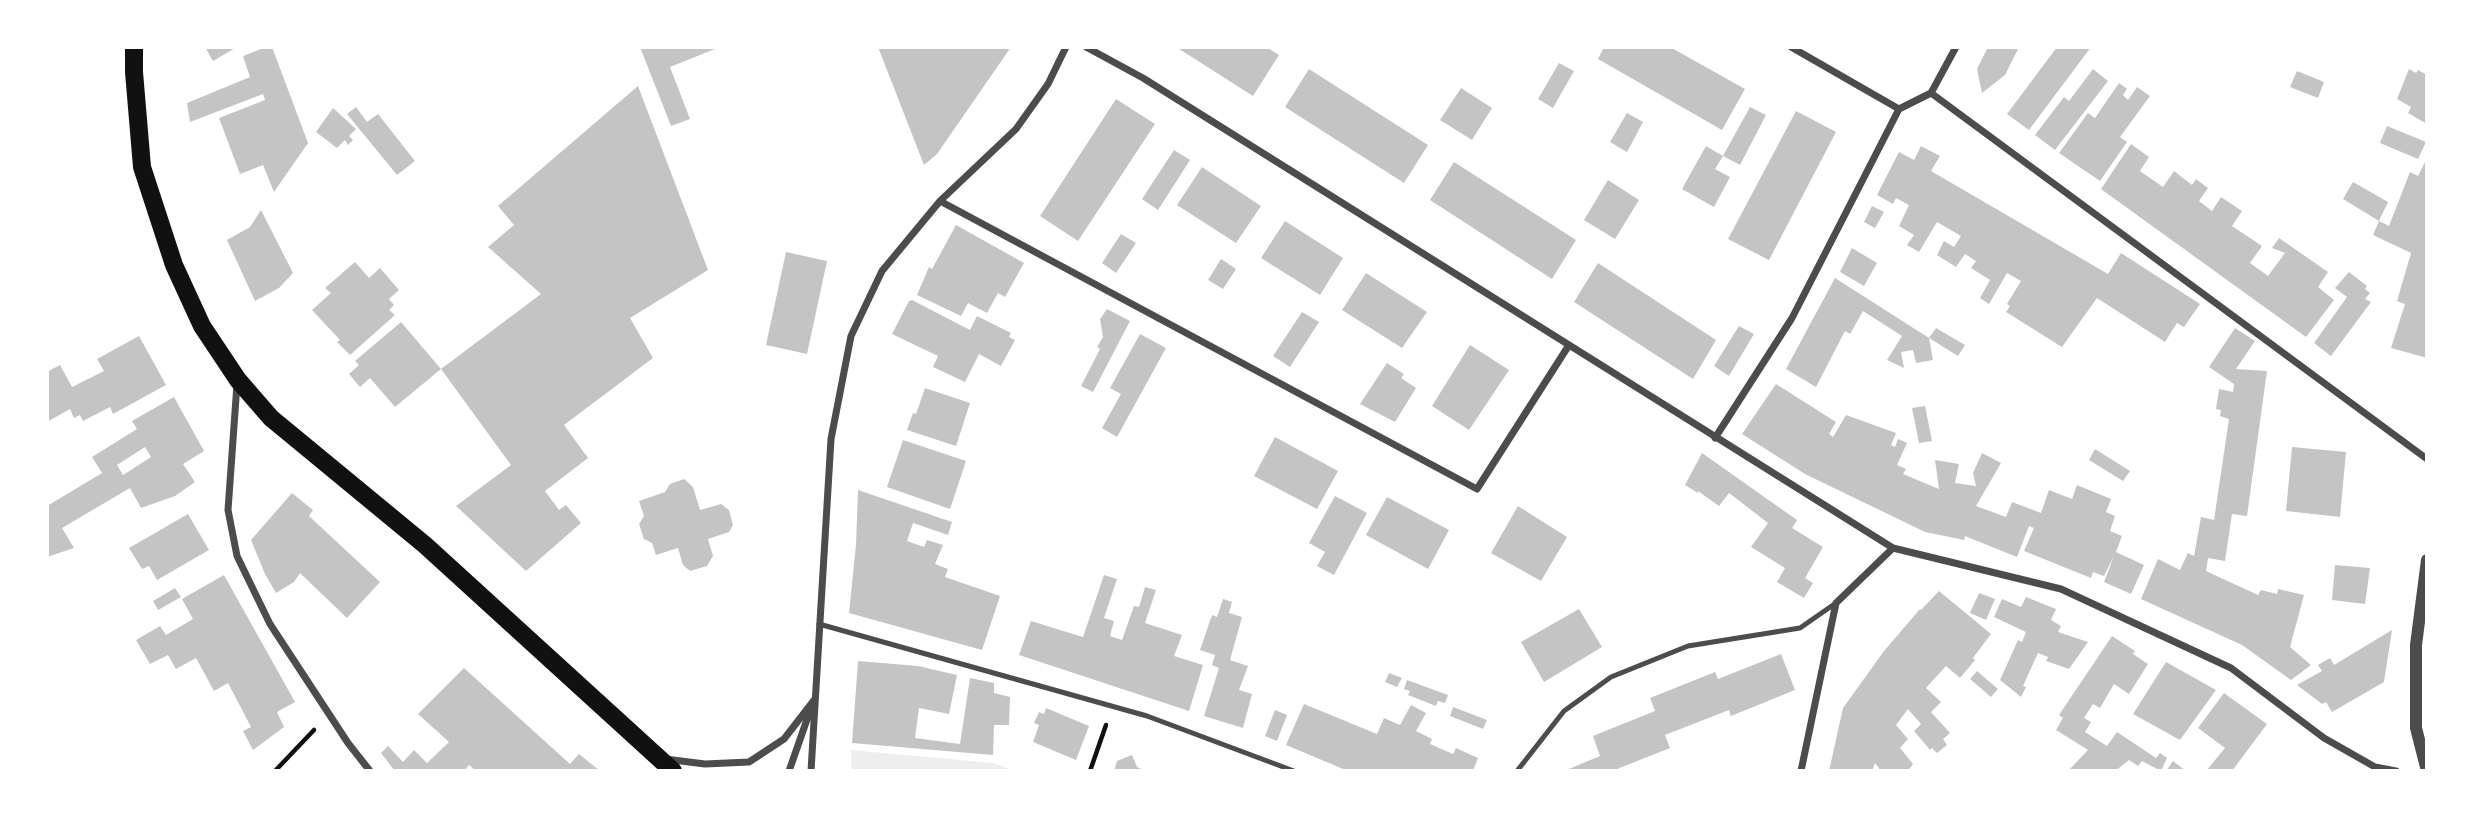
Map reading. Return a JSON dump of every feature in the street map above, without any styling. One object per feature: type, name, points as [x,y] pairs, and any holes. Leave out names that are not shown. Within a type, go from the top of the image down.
[{"type":"main road","points":[[134,47],[142,167],[174,265],[202,326],[238,380],[271,418],[425,545],[673,771]]},
{"type":"street","points":[[811,771],[831,439],[851,336],[882,271],[940,201],[1016,129],[1048,84],[1066,47]]},
{"type":"street","points":[[1086,47],[1143,78],[1893,548],[2061,589],[2231,668],[2324,738],[2375,767],[2396,771]]},
{"type":"street","points":[[1791,47],[1899,109]]},
{"type":"street","points":[[1715,438],[1792,318],[1899,109],[1931,93],[1956,47]]},
{"type":"street","points":[[1931,93],[2427,458]]},
{"type":"street","points":[[940,201],[1477,489],[1569,345]]},
{"type":"street","points":[[238,380],[228,510],[237,556],[270,624],[328,714],[370,771]]},
{"type":"street","points":[[1801,771],[1836,603],[1893,548]]},
{"type":"street","points":[[2427,560],[2416,645],[2416,728],[2427,771]]},
{"type":"street","points":[[658,758],[705,764],[749,762],[784,740],[815,698]]},
{"type":"street","points":[[789,771],[815,698]]},
{"type":"lane","points":[[1517,771],[1564,711],[1611,677],[1688,646],[1800,628],[1836,603]]},
{"type":"lane","points":[[819,624],[1147,716],[1294,771]]},
{"type":"path","points":[[275,771],[328,714]]},
{"type":"path","points":[[1090,771],[1100,740]]},
{"type":"shaded area","points":[[851,750],[993,763],[1015,771],[851,771]]},
{"type":"building","points":[[205,47],[237,47],[213,61]]},
{"type":"building","points":[[272,47],[308,143],[274,192],[263,165],[240,174],[219,118],[265,100],[263,94],[190,122],[187,103],[250,77],[243,56]]},
{"type":"building","points":[[640,47],[720,47],[670,67],[690,119],[671,126]]},
{"type":"building","points":[[878,47],[1011,47],[937,154],[924,165]]},
{"type":"building","points":[[1176,47],[1266,47],[1279,55],[1253,96]]},
{"type":"building","points":[[1604,47],[1670,47],[1745,89],[1722,130],[1598,59]]},
{"type":"building","points":[[1988,47],[2019,47],[2005,75],[1982,93],[1977,69]]},
{"type":"building","points":[[2057,47],[2091,47],[2029,130],[2007,114]]},
{"type":"building","points":[[1559,63],[1574,71],[1553,108],[1538,99]]},
{"type":"building","points":[[1309,69],[1428,145],[1404,183],[1285,107]]},
{"type":"building","points":[[2093,69],[2108,81],[2055,150],[2035,135],[2064,97],[2069,101]]},
{"type":"building","points":[[2409,69],[2427,75],[2427,124],[2408,113],[2411,107],[2397,99]]},
{"type":"building","points":[[2297,71],[2324,82],[2318,98],[2290,87]]},
{"type":"building","points":[[2119,83],[2127,89],[2123,95],[2128,100],[2137,87],[2150,96],[2120,137],[2127,142],[2100,181],[2059,153],[2088,113],[2095,118]]},
{"type":"building","points":[[638,86],[708,270],[630,318],[653,358],[564,425],[588,458],[545,491],[559,510],[566,505],[581,523],[526,571],[456,506],[511,465],[441,369],[541,294],[488,247],[514,225],[498,206]]},
{"type":"building","points":[[1461,88],[1492,108],[1472,140],[1440,120]]},
{"type":"building","points":[[1116,99],[1155,124],[1078,241],[1040,216]]},
{"type":"building","points":[[356,107],[367,122],[378,114],[415,161],[397,175],[347,114]]},
{"type":"building","points":[[1750,107],[1766,115],[1740,165],[1723,156]]},
{"type":"building","points":[[333,108],[356,129],[349,136],[353,140],[348,145],[345,140],[337,148],[316,132]]},
{"type":"building","points":[[1796,111],[1836,132],[1769,260],[1728,239]]},
{"type":"building","points":[[1627,113],[1643,122],[1627,152],[1610,142]]},
{"type":"building","points":[[2387,126],[2426,142],[2418,159],[2380,143]]},
{"type":"building","points":[[2131,144],[2149,157],[2140,171],[2163,187],[2174,171],[2192,185],[2196,179],[2208,188],[2199,201],[2212,211],[2221,197],[2242,211],[2232,226],[2262,246],[2250,263],[2268,276],[2285,253],[2272,248],[2279,238],[2328,272],[2318,287],[2334,300],[2306,337],[2101,189]]},
{"type":"building","points":[[1706,146],[1723,156],[1715,169],[1730,177],[1714,207],[1682,189]]},
{"type":"building","points":[[1921,146],[1940,156],[1931,171],[2108,274],[2121,253],[2200,304],[2184,327],[2177,323],[2165,342],[2097,298],[2062,347],[2006,312],[2010,306],[2007,304],[2021,281],[2007,273],[1989,304],[1980,298],[1990,280],[1971,268],[1976,261],[1965,254],[1956,267],[1937,255],[1944,241],[1954,247],[1961,236],[1937,222],[1919,252],[1907,245],[1914,235],[1899,226],[1909,205],[1896,198],[1893,204],[1877,195],[1899,152],[1914,160]]},
{"type":"building","points":[[1174,150],[1190,160],[1158,210],[1142,199]]},
{"type":"building","points":[[2427,158],[2427,358],[2391,348],[2405,304],[2397,301],[2411,253],[2373,235],[2379,221],[2389,226],[2410,172],[2418,176]]},
{"type":"building","points":[[1454,162],[1576,240],[1552,279],[1430,200]]},
{"type":"building","points":[[1202,167],[1261,206],[1236,243],[1177,205]]},
{"type":"building","points":[[1608,180],[1639,200],[1615,239],[1584,220]]},
{"type":"building","points":[[2353,182],[2388,202],[2379,221],[2343,199]]},
{"type":"building","points":[[1872,206],[1884,212],[1875,228],[1864,222]]},
{"type":"building","points":[[261,210],[293,273],[279,288],[255,301],[227,240],[250,227]]},
{"type":"building","points":[[1285,221],[1343,258],[1320,295],[1261,258]]},
{"type":"building","points":[[956,225],[1024,263],[1005,297],[998,293],[987,313],[968,303],[961,316],[917,295],[929,267],[932,269]]},
{"type":"building","points":[[1121,234],[1136,243],[1116,273],[1102,263]]},
{"type":"building","points":[[1852,248],[1877,263],[1864,286],[1840,272]]},
{"type":"building","points":[[786,252],[827,261],[807,354],[766,345]]},
{"type":"building","points":[[1221,259],[1236,269],[1223,289],[1208,280]]},
{"type":"building","points":[[355,262],[369,278],[380,268],[399,290],[389,299],[394,305],[389,310],[395,315],[350,355],[312,310],[331,293],[325,288]]},
{"type":"building","points":[[1598,263],[1716,340],[1693,379],[1574,302]]},
{"type":"building","points":[[2349,272],[2367,286],[2365,289],[2370,293],[2365,299],[2371,302],[2331,356],[2314,343],[2347,297],[2335,288]]},
{"type":"building","points":[[1366,273],[1427,312],[1402,348],[1342,310]]},
{"type":"building","points":[[1835,278],[1929,338],[1933,360],[1916,363],[1913,350],[1901,352],[1904,368],[1887,360],[1902,336],[1863,311],[1850,334],[1845,331],[1816,387],[1786,369]]},
{"type":"building","points":[[912,300],[970,330],[977,316],[1011,333],[1009,337],[1015,340],[1001,366],[979,354],[965,382],[933,367],[938,356],[892,334]]},
{"type":"building","points":[[1107,309],[1130,321],[1093,392],[1081,386],[1100,349],[1097,347],[1103,337],[1100,319]]},
{"type":"building","points":[[1302,312],[1319,322],[1290,367],[1273,356]]},
{"type":"building","points":[[401,322],[441,369],[395,407],[370,378],[360,387],[349,374],[359,365],[355,361]]},
{"type":"building","points":[[1739,326],[1754,334],[1729,376],[1714,366]]},
{"type":"building","points":[[1936,328],[1965,345],[1958,356],[1929,338]]},
{"type":"building","points":[[2235,328],[2255,341],[2236,369],[2267,371],[2247,516],[2232,514],[2225,561],[2208,558],[2206,571],[2258,595],[2261,590],[2277,594],[2278,589],[2304,595],[2290,647],[2311,665],[2291,680],[2242,645],[2141,599],[2158,559],[2180,570],[2188,553],[2194,556],[2201,517],[2214,520],[2229,419],[2220,416],[2221,410],[2216,409],[2219,389],[2233,392],[2234,384],[2209,367]]},
{"type":"building","points":[[1140,334],[1166,348],[1117,437],[1102,428],[1121,394],[1110,388]]},
{"type":"building","points":[[139,336],[166,385],[113,414],[110,407],[83,421],[80,415],[74,418],[70,409],[47,422],[47,372],[60,365],[72,387],[104,371],[97,359]]},
{"type":"building","points":[[1470,345],[1509,370],[1469,430],[1432,406]]},
{"type":"building","points":[[1387,363],[1404,374],[1401,378],[1416,388],[1395,422],[1360,404]]},
{"type":"building","points":[[1776,384],[1836,422],[1829,434],[1833,437],[1846,415],[1896,433],[1891,445],[1895,447],[1898,439],[1907,443],[1897,465],[1906,469],[1903,474],[1939,489],[1935,460],[1959,464],[1955,483],[1976,486],[1973,473],[1982,453],[2001,463],[1976,506],[2006,517],[2012,502],[2041,513],[2049,490],[2072,499],[2077,485],[2111,499],[2106,512],[2115,516],[2110,531],[2122,536],[2116,552],[2144,565],[2131,594],[2104,582],[2114,556],[2104,576],[2093,572],[2091,578],[2024,551],[2034,528],[2029,526],[2017,557],[1965,536],[1964,540],[1925,532],[1805,474],[1742,434]]},
{"type":"building","points":[[925,388],[970,403],[956,446],[907,430]]},
{"type":"building","points":[[174,397],[204,451],[183,464],[195,482],[175,496],[141,508],[130,488],[62,528],[74,548],[47,557],[47,506],[102,473],[92,457],[137,429],[132,421]],"holes":[[[145,447],[151,457],[123,475],[117,465]]]},
{"type":"building","points":[[1925,406],[1932,441],[1919,443],[1912,408]]},
{"type":"building","points":[[1275,437],[1338,471],[1317,509],[1254,476]]},
{"type":"building","points":[[903,440],[966,461],[950,509],[887,487]]},
{"type":"building","points":[[2292,447],[2346,452],[2340,517],[2286,511]]},
{"type":"building","points":[[2095,449],[2130,471],[2123,481],[2089,460]]},
{"type":"building","points":[[1702,453],[1797,520],[1792,528],[1823,547],[1805,578],[1813,583],[1804,598],[1777,582],[1785,568],[1751,547],[1768,523],[1729,493],[1719,506],[1685,485]]},
{"type":"building","points":[[684,479],[693,487],[700,510],[721,504],[729,510],[733,525],[729,532],[708,539],[713,556],[707,566],[690,571],[683,565],[678,548],[656,555],[652,543],[644,539],[639,524],[644,516],[639,501],[665,492],[670,484]]},
{"type":"building","points":[[858,490],[952,522],[948,535],[913,523],[907,541],[924,547],[927,540],[943,545],[935,564],[948,569],[945,577],[1000,596],[982,650],[849,613]]},
{"type":"building","points":[[292,493],[313,510],[309,516],[380,582],[347,618],[300,573],[294,582],[276,593],[265,574],[251,540]]},
{"type":"building","points":[[1335,496],[1367,513],[1334,575],[1317,566],[1325,552],[1309,543]]},
{"type":"building","points":[[1387,497],[1449,530],[1428,569],[1366,535]]},
{"type":"building","points":[[1518,506],[1567,537],[1541,581],[1491,553]]},
{"type":"building","points":[[188,514],[209,550],[157,580],[149,566],[142,569],[129,548]]},
{"type":"building","points":[[2335,565],[2370,568],[2365,604],[2332,600]]},
{"type":"building","points":[[224,575],[295,702],[277,712],[284,727],[253,750],[243,731],[251,727],[228,683],[214,691],[196,658],[176,669],[168,655],[150,664],[136,640],[160,626],[166,635],[193,619],[182,599]]},
{"type":"building","points":[[1104,575],[1117,579],[1104,618],[1114,621],[1110,636],[1122,640],[1134,606],[1139,607],[1145,587],[1156,590],[1145,623],[1182,635],[1174,656],[1203,665],[1189,711],[1019,655],[1031,621],[1083,637]]},
{"type":"building","points":[[175,588],[181,597],[158,610],[153,601]]},
{"type":"building","points":[[1939,591],[1991,634],[1960,678],[1946,666],[1926,688],[1941,702],[1931,712],[1950,733],[1943,739],[1947,745],[1937,753],[1932,748],[1930,750],[1914,731],[1921,724],[1908,709],[1896,725],[1908,739],[1900,748],[1913,764],[1908,771],[1881,771],[1875,763],[1872,771],[1829,771],[1843,708],[1884,651]]},
{"type":"building","points":[[1979,593],[1995,599],[1986,620],[1970,613]]},
{"type":"building","points":[[2026,597],[2056,609],[2051,620],[2061,626],[2058,632],[2088,642],[2069,669],[2046,661],[2048,657],[2038,653],[2021,697],[2000,680],[2018,640],[2022,642],[2026,632],[1994,617],[2002,599],[2021,607]]},
{"type":"building","points":[[1223,599],[1232,602],[1229,613],[1242,617],[1230,660],[1248,666],[1239,690],[1252,694],[1243,728],[1204,716],[1219,668],[1212,665],[1215,655],[1200,650],[1212,615],[1217,617]]},
{"type":"building","points":[[1579,609],[1602,647],[1544,682],[1521,642]]},
{"type":"building","points":[[2392,630],[2384,682],[2332,712],[2326,702],[2322,704],[2297,685],[2322,671],[2318,665],[2330,658],[2334,665]]},
{"type":"building","points":[[2112,636],[2135,651],[2133,654],[2148,664],[2129,694],[2114,684],[2100,708],[2093,704],[2084,718],[2091,722],[2085,732],[2107,746],[2117,732],[2156,758],[2160,753],[2167,758],[2161,771],[2142,761],[2138,766],[2129,760],[2115,771],[2068,771],[2088,750],[2056,730],[2063,718],[2059,715]]},
{"type":"building","points":[[1781,654],[1795,690],[1731,716],[1729,710],[1665,735],[1670,748],[1612,771],[1564,771],[1600,756],[1593,736],[1655,711],[1650,698],[1715,672],[1718,679]]},
{"type":"building","points":[[858,661],[918,666],[957,675],[949,714],[919,708],[915,738],[960,744],[970,678],[994,683],[994,693],[1010,697],[1009,725],[994,725],[993,755],[852,743]]},
{"type":"building","points":[[2166,662],[2216,690],[2180,740],[2133,714]]},
{"type":"building","points":[[464,668],[570,764],[579,754],[600,771],[476,771],[469,765],[464,771],[395,771],[381,753],[388,746],[403,762],[414,750],[427,763],[449,742],[418,714]]},
{"type":"building","points":[[1977,671],[1998,689],[1991,697],[1970,679]]},
{"type":"building","points":[[1389,673],[1402,678],[1397,687],[1385,682]]},
{"type":"building","points":[[1407,680],[1448,695],[1445,703],[1438,701],[1436,706],[1408,695],[1410,691],[1404,689]]},
{"type":"building","points":[[2224,693],[2267,724],[2232,771],[2206,771],[2225,748],[2198,728]]},
{"type":"building","points":[[1304,704],[1377,734],[1384,718],[1400,725],[1411,705],[1426,713],[1416,731],[1432,739],[1430,744],[1453,754],[1456,748],[1478,758],[1473,771],[1348,771],[1286,745]]},
{"type":"building","points":[[1453,707],[1487,720],[1483,729],[1450,716]]},
{"type":"building","points":[[1046,708],[1089,726],[1076,760],[1033,742],[1039,725],[1034,723],[1039,712],[1044,714]]},
{"type":"building","points":[[1275,710],[1287,715],[1277,741],[1265,736]]},
{"type":"building","points":[[1132,755],[1137,767],[1146,771],[1114,771],[1117,761]]},
{"type":"building","points":[[2173,761],[2186,771],[2166,771]]}]
